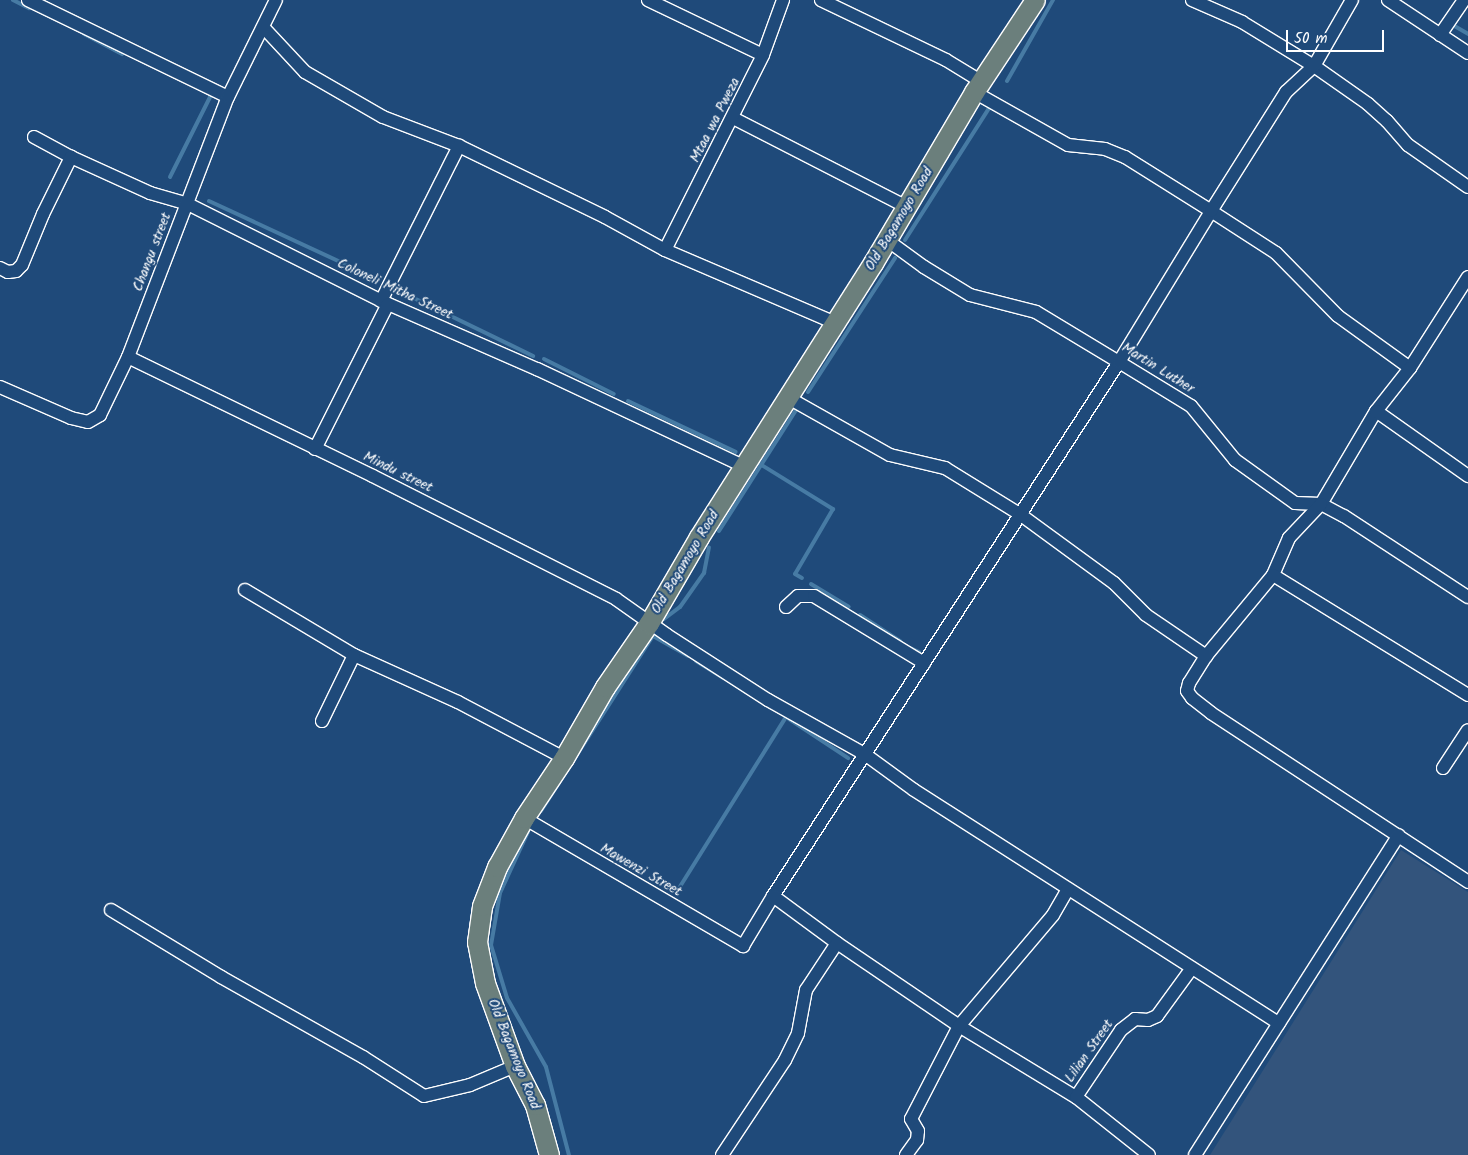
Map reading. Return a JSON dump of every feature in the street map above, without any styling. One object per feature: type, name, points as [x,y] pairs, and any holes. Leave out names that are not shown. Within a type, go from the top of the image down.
[{"type":"main road","name":"Old Bagamoyo Road","points":[[550,1155],[535,1105],[515,1066],[485,983],[478,942],[482,906],[497,867],[524,818],[564,758],[605,687],[649,623],[699,537],[907,207],[978,87],[1035,0]]},
{"type":"street","points":[[28,0],[228,97]]},
{"type":"street","name":"Changu street","points":[[0,387],[71,418],[88,422],[100,415],[128,357],[228,97],[264,28],[276,0]]},
{"type":"street","points":[[648,0],[764,55]]},
{"type":"street","name":"Mtaa wa Pweza","points":[[665,250],[734,118],[764,55],[782,0]]},
{"type":"street","points":[[821,0],[946,60],[978,87],[1068,145],[1105,149],[1125,158],[1211,211],[1276,253],[1338,316],[1410,368]]},
{"type":"street","points":[[1192,0],[1242,22],[1314,66],[1368,104],[1408,144],[1468,187]]},
{"type":"street","points":[[1149,1155],[1076,1097],[959,1026],[837,943],[773,896],[1119,362],[1286,92],[1314,66],[1352,0]]},
{"type":"street","points":[[1388,0],[1468,52]]},
{"type":"street","points":[[1440,35],[1464,0]]},
{"type":"street","points":[[264,28],[305,72],[383,117],[459,146],[605,217],[665,250],[835,323]]},
{"type":"street","points":[[734,118],[907,207]]},
{"type":"street","name":"Coloneli Mitha Street","points":[[34,137],[71,157],[150,193],[186,203],[384,302],[537,369],[745,466]]},
{"type":"street","points":[[315,449],[459,146]]},
{"type":"street","points":[[0,268],[8,272],[16,270],[22,265],[43,214],[71,157]]},
{"type":"street","name":"Martin Luther","points":[[886,240],[924,268],[970,295],[1036,312],[1119,362],[1191,406],[1235,460],[1295,503],[1321,504]]},
{"type":"street","points":[[1468,277],[1410,368],[1376,411],[1321,504],[1289,538],[1273,575],[1206,656],[1188,686],[1187,692],[1192,698],[1468,882]]},
{"type":"street","name":"Mindu street","points":[[128,357],[616,599],[649,623],[768,700],[866,755],[914,790],[1279,1023]]},
{"type":"street","points":[[787,397],[890,455],[945,468],[1021,514],[1114,583],[1146,615],[1206,656]]},
{"type":"street","points":[[1376,411],[1468,476]]},
{"type":"street","points":[[1321,504],[1468,597]]},
{"type":"street","points":[[1273,575],[1468,695]]},
{"type":"street","points":[[245,590],[354,655],[458,702],[564,758]]},
{"type":"street","points":[[786,607],[798,596],[814,596],[924,663]]},
{"type":"street","points":[[322,721],[354,655]]},
{"type":"street","points":[[1443,768],[1468,730]]},
{"type":"street","name":"Mawenzi Street","points":[[524,818],[743,946],[773,896]]},
{"type":"street","points":[[1195,1155],[1399,835]]},
{"type":"street","points":[[906,1155],[917,1140],[918,1131],[911,1119],[959,1026],[1053,915],[1068,889]]},
{"type":"street","points":[[111,910],[213,972],[363,1057],[424,1096],[470,1085],[515,1066]]},
{"type":"street","points":[[722,1155],[785,1060],[798,1033],[806,990],[837,943]]},
{"type":"street","name":"Lilian Street","points":[[1076,1097],[1121,1030],[1135,1019],[1148,1020],[1161,1012],[1192,968]]},
{"type":"shaded area","points":[[1401,850],[1468,892],[1468,1155],[1210,1155]]},
{"type":"waterway","points":[[13,0],[29,8]]},
{"type":"waterway","points":[[1007,81],[1053,0]]},
{"type":"waterway","points":[[1451,24],[1468,34]]},
{"type":"waterway","points":[[84,34],[122,54]]},
{"type":"waterway","points":[[170,177],[211,95],[208,93]]},
{"type":"waterway","points":[[905,240],[991,105]]},
{"type":"waterway","points":[[209,201],[373,277]]},
{"type":"waterway","points":[[808,392],[895,258]]},
{"type":"waterway","points":[[391,287],[533,356]]},
{"type":"waterway","points":[[544,359],[614,394]]},
{"type":"waterway","points":[[628,401],[736,452]]},
{"type":"waterway","points":[[719,531],[798,407]]},
{"type":"waterway","points":[[760,464],[833,509],[795,574],[802,578]]},
{"type":"waterway","points":[[664,619],[680,607],[704,573],[709,547]]},
{"type":"waterway","points":[[811,584],[849,607]]},
{"type":"waterway","points":[[860,615],[900,641]]},
{"type":"waterway","points":[[541,811],[653,636],[688,656]]},
{"type":"waterway","points":[[910,648],[919,652]]},
{"type":"waterway","points":[[696,661],[722,677]]},
{"type":"waterway","points":[[676,893],[786,717]]},
{"type":"waterway","points":[[789,719],[848,758]]},
{"type":"waterway","points":[[528,832],[500,893],[491,945],[507,998],[546,1067],[569,1155]]}]
